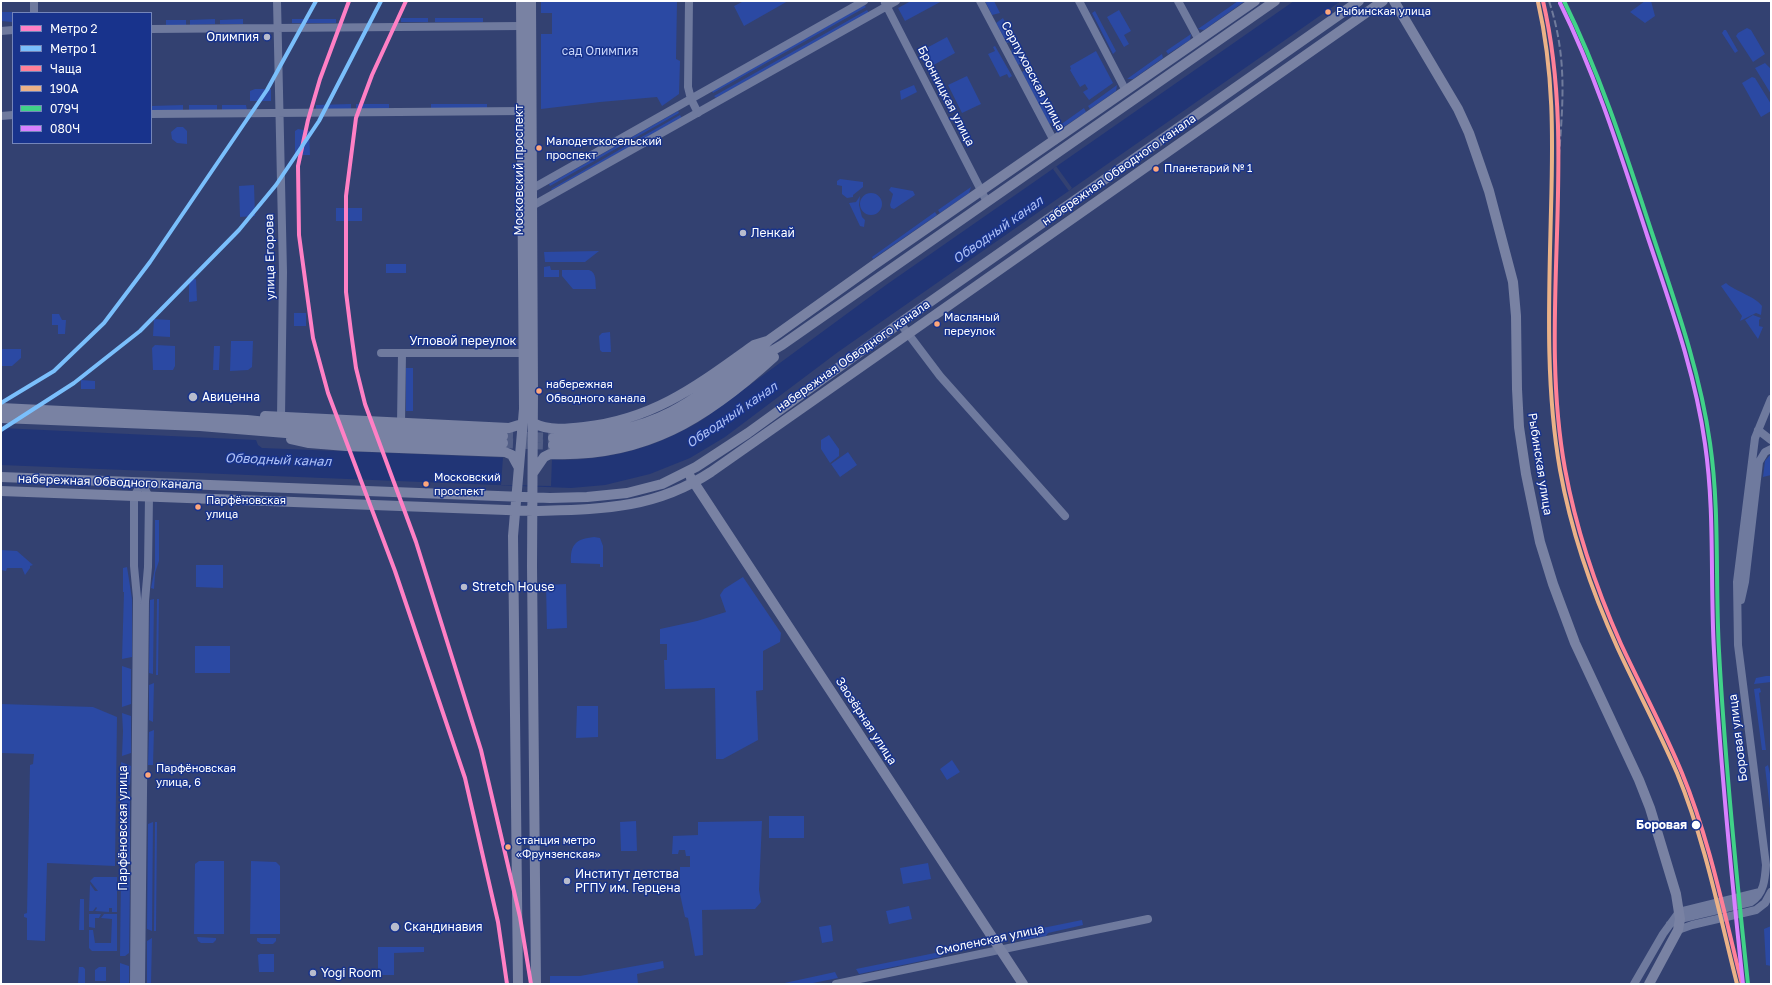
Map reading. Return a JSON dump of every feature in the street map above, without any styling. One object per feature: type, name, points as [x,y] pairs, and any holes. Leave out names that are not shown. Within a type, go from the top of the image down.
[{"type":"main road","name":"Московский проспект","points":[[515,496],[517,460],[524,409],[521,1]]},
{"type":"main road","name":"Московский проспект","points":[[530,1],[533,423],[537,458]]},
{"type":"main road","points":[[1255,1],[769,340],[758,351],[683,406],[658,418],[617,432],[553,441],[578,445],[634,436],[661,426],[698,405],[770,352],[1275,1]]},
{"type":"main road","name":"набережная Обводного канала","points":[[1,477],[533,497],[587,497],[627,492],[662,484],[687,473],[748,433],[900,323],[1359,1]]},
{"type":"main road","name":"набережная Обводного канала","points":[[1,491],[514,511],[585,509],[626,505],[664,496],[694,483],[1382,1]]},
{"type":"main road","name":"Рыбинская улица","points":[[1394,1],[1460,112],[1472,140],[1489,191],[1513,282],[1516,316],[1517,389],[1520,427],[1526,474],[1540,542],[1557,596],[1575,643],[1639,780],[1667,860],[1680,915],[1649,984]]},
{"type":"main road","points":[[533,423],[547,428],[577,428],[616,422],[643,414],[678,397],[754,346],[769,340]]},
{"type":"main road","points":[[536,984],[533,473],[537,458],[550,454],[592,454],[621,449],[671,432],[702,414],[730,393],[773,358],[782,345]]},
{"type":"main road","points":[[1,408],[247,420],[346,430],[503,440],[315,436],[200,426],[1,418]]},
{"type":"main road","points":[[247,420],[268,416],[401,424],[509,428],[522,424]]},
{"type":"main road","points":[[267,431],[309,443],[346,446],[506,452],[517,460]]},
{"type":"main road","name":"Заозёрная улица","points":[[687,473],[1024,984]]},
{"type":"main road","points":[[515,496],[513,536],[518,984]]},
{"type":"street","points":[[34,1],[34,12]]},
{"type":"street","name":"улица Егорова","points":[[277,1],[283,272],[281,417]]},
{"type":"street","points":[[689,1],[688,87],[691,99],[698,113]]},
{"type":"street","points":[[522,195],[864,1]]},
{"type":"street","points":[[532,206],[698,113],[886,4],[896,1]]},
{"type":"street","name":"Серпуховская улица","points":[[980,1],[1054,141]]},
{"type":"street","points":[[1079,1],[1126,90]]},
{"type":"street","points":[[1178,1],[1199,40]]},
{"type":"street","name":"Бронницкая улица","points":[[886,4],[987,202]]},
{"type":"street","points":[[152,29],[521,26]]},
{"type":"street","points":[[1,31],[12,30]]},
{"type":"street","points":[[152,114],[522,111]]},
{"type":"street","points":[[1,116],[12,116]]},
{"type":"street","points":[[900,323],[940,376],[1065,516]]},
{"type":"street","name":"Угловой переулок","points":[[381,353],[523,353]]},
{"type":"street","name":"Угловой переулок","points":[[401,424],[402,353]]},
{"type":"street","name":"Боровая улица","points":[[1719,911],[1751,902],[1760,892],[1765,882],[1766,865],[1738,645],[1737,582],[1755,438],[1771,399]]},
{"type":"street","points":[[1758,430],[1771,440]]},
{"type":"street","name":"Боровая улица","points":[[1738,607],[1745,582],[1759,462],[1765,452],[1771,449]]},
{"type":"street","name":"Парфёновская улица","points":[[134,984],[136,605],[134,566],[134,496],[142,482]]},
{"type":"street","name":"Парфёновская улица","points":[[141,984],[145,601],[148,567],[149,497],[142,482]]},
{"type":"street","name":"Боровая улица","points":[[1766,865],[1771,874]]},
{"type":"street","points":[[1680,915],[1719,911],[1751,911],[1760,907],[1767,900],[1771,892]]},
{"type":"street","points":[[1634,984],[1663,934],[1674,927],[1719,911]]},
{"type":"street","name":"Смоленская улица","points":[[836,984],[1148,919]]},
{"type":"green space","name":"сад Олимпия","points":[[541,1],[677,1],[676,59],[680,61],[679,94],[662,106],[657,97],[541,109],[541,34],[552,34],[552,13],[541,13]]},
{"type":"green space","points":[[744,1],[788,1],[744,26],[734,6]]},
{"type":"green space","points":[[911,1],[942,1],[905,21],[898,8]]},
{"type":"green space","points":[[985,1],[994,1],[1000,13],[992,15]]},
{"type":"green space","points":[[1238,1],[1245,1],[1204,30],[1198,29]]},
{"type":"green space","points":[[1645,1],[1651,1],[1655,16],[1645,23],[1630,12]]},
{"type":"green space","points":[[864,5],[866,7],[713,93],[712,91]]},
{"type":"green space","points":[[867,10],[869,13],[716,98],[714,96]]},
{"type":"green space","points":[[1119,10],[1131,31],[1124,35],[1129,44],[1124,47],[1107,17]]},
{"type":"green space","points":[[1095,11],[1116,51],[1113,54],[1092,13]]},
{"type":"green space","points":[[2,12],[12,12],[12,22],[1,21]]},
{"type":"green space","points":[[401,18],[428,18],[428,22],[401,22]]},
{"type":"green space","points":[[435,18],[483,18],[483,22],[435,22]]},
{"type":"green space","points":[[1003,18],[1015,40],[1007,43],[996,23]]},
{"type":"green space","points":[[215,19],[215,24],[190,25],[190,20]]},
{"type":"green space","points":[[243,19],[243,24],[220,24],[220,20]]},
{"type":"green space","points":[[292,19],[336,19],[336,23],[292,23]]},
{"type":"green space","points":[[166,20],[186,20],[186,25],[166,25]]},
{"type":"green space","points":[[1747,28],[1751,30],[1765,54],[1753,62],[1736,36],[1738,33]]},
{"type":"green space","points":[[1726,30],[1738,51],[1735,53],[1722,33]]},
{"type":"green space","points":[[1191,34],[1190,40],[1168,54],[1166,51]]},
{"type":"green space","points":[[947,37],[955,53],[930,67],[921,51]]},
{"type":"green space","points":[[995,46],[1012,76],[1009,78],[1007,74],[1000,77],[988,54],[995,51],[993,47]]},
{"type":"green space","points":[[1018,46],[1027,61],[1018,65],[1011,51]]},
{"type":"green space","points":[[1096,51],[1113,83],[1089,100],[1083,92],[1088,89],[1085,84],[1080,87],[1070,70],[1070,66]]},
{"type":"green space","points":[[1162,54],[1163,58],[1133,79],[1127,79]]},
{"type":"green space","points":[[1765,63],[1771,69],[1771,94],[1755,68]]},
{"type":"green space","points":[[1029,68],[1057,120],[1049,124],[1022,72]]},
{"type":"green space","points":[[967,76],[981,104],[962,113],[948,85]]},
{"type":"green space","points":[[1752,77],[1755,78],[1771,104],[1771,111],[1761,117],[1742,83]]},
{"type":"green space","points":[[914,85],[917,92],[901,100],[900,91]]},
{"type":"green space","points":[[1117,85],[1116,91],[1090,109],[1088,106]]},
{"type":"green space","points":[[255,89],[271,89],[271,101],[250,101],[250,91]]},
{"type":"green space","points":[[351,104],[351,109],[316,109],[316,105]]},
{"type":"green space","points":[[356,104],[389,104],[389,109],[356,109]]},
{"type":"green space","points":[[431,104],[487,104],[487,108],[431,108]]},
{"type":"green space","points":[[183,105],[183,110],[152,111],[152,106]]},
{"type":"green space","points":[[189,105],[217,105],[217,110],[189,110]]},
{"type":"green space","points":[[222,105],[246,105],[247,110],[222,110]]},
{"type":"green space","points":[[1084,108],[1086,112],[1059,130],[1053,130]]},
{"type":"green space","points":[[678,111],[679,113],[550,186],[549,184]]},
{"type":"green space","points":[[680,115],[682,118],[552,190],[551,189]]},
{"type":"green space","points":[[177,127],[183,127],[187,131],[187,144],[177,143],[172,139],[171,132]]},
{"type":"green space","points":[[298,129],[309,131],[310,155],[295,155],[295,131]]},
{"type":"green space","points":[[840,179],[863,182],[863,187],[853,195],[853,197],[847,198],[842,194],[842,186],[837,185],[837,181]]},
{"type":"green space","points":[[254,185],[255,216],[240,217],[239,186]]},
{"type":"green space","points":[[891,187],[913,191],[915,195],[894,209],[891,208],[890,205],[893,194],[889,190]]},
{"type":"green space","points":[[971,187],[969,193],[940,213],[938,210]]},
{"type":"green space","points":[[871,193],[875,194],[881,200],[881,208],[875,214],[871,215],[867,214],[861,208],[860,204],[861,200],[867,194]]},
{"type":"green space","points":[[860,196],[859,205],[862,217],[865,220],[864,227],[860,226],[849,203],[856,202]]},
{"type":"green space","points":[[336,208],[362,208],[362,221],[336,221]]},
{"type":"green space","points":[[935,212],[937,215],[873,259],[872,257]]},
{"type":"green space","points":[[599,251],[585,262],[545,262],[544,252]]},
{"type":"green space","points":[[386,264],[406,264],[406,273],[386,273]]},
{"type":"green space","points":[[550,266],[551,270],[559,270],[559,277],[544,277],[544,267]]},
{"type":"green space","points":[[562,270],[592,271],[595,278],[596,289],[573,289],[562,276]]},
{"type":"green space","points":[[189,279],[196,279],[197,301],[189,302]]},
{"type":"green space","points":[[1726,283],[1755,299],[1762,306],[1761,315],[1756,313],[1740,321],[1742,316],[1721,286]]},
{"type":"green space","points":[[294,313],[306,313],[306,326],[294,326]]},
{"type":"green space","points":[[52,314],[59,314],[62,320],[66,320],[65,334],[58,334],[58,325],[52,325]]},
{"type":"green space","points":[[1753,315],[1761,318],[1759,320],[1759,326],[1763,327],[1758,339],[1745,320]]},
{"type":"green space","points":[[154,319],[170,320],[170,337],[153,336]]},
{"type":"green space","points":[[610,332],[611,352],[602,352],[600,350],[599,336],[602,333]]},
{"type":"green space","points":[[231,341],[253,341],[252,367],[248,370],[230,371]]},
{"type":"green space","points":[[155,345],[175,346],[175,366],[173,370],[153,370],[152,348]]},
{"type":"green space","points":[[214,346],[220,346],[219,370],[213,370]]},
{"type":"green space","points":[[2,349],[21,349],[21,358],[12,366],[2,366]]},
{"type":"green space","points":[[406,368],[413,368],[413,411],[406,411]]},
{"type":"green space","points":[[81,380],[95,381],[95,389],[81,389]]},
{"type":"green space","points":[[829,435],[839,449],[839,456],[830,463],[821,449],[821,440]]},
{"type":"green space","points":[[848,452],[857,465],[840,477],[831,464]]},
{"type":"green space","points":[[1771,454],[1771,475],[1763,477],[1765,461]]},
{"type":"green space","points":[[155,520],[159,520],[159,561],[155,573],[154,589],[151,588],[155,568]]},
{"type":"green space","points":[[594,537],[600,538],[603,546],[603,567],[600,567],[600,564],[571,563],[572,551],[575,544],[583,539]]},
{"type":"green space","points":[[1,550],[17,551],[33,565],[30,566],[25,575],[22,568],[7,568],[6,571],[1,570]]},
{"type":"green space","points":[[196,565],[223,565],[223,588],[196,587]]},
{"type":"green space","points":[[127,567],[132,599],[132,657],[122,659],[124,592],[123,568]]},
{"type":"green space","points":[[743,577],[781,633],[780,642],[763,651],[763,690],[756,691],[758,740],[723,759],[716,759],[715,688],[665,689],[664,660],[667,660],[667,644],[660,644],[660,629],[697,621],[726,612],[720,595],[724,589]]},
{"type":"green space","points":[[566,584],[567,628],[547,629],[546,585]]},
{"type":"green space","points":[[154,599],[153,674],[149,673],[150,600]]},
{"type":"green space","points":[[157,599],[159,599],[158,675],[156,675]]},
{"type":"green space","points":[[195,646],[230,646],[230,673],[195,673]]},
{"type":"green space","points":[[122,666],[131,669],[131,704],[122,707]]},
{"type":"green space","points":[[1771,676],[1771,682],[1754,684],[1756,678]]},
{"type":"green space","points":[[154,683],[153,722],[149,720],[149,685]]},
{"type":"green space","points":[[1760,688],[1761,692],[1759,693],[1766,750],[1762,750],[1754,689]]},
{"type":"green space","points":[[1,704],[93,707],[117,717],[115,866],[47,863],[45,941],[27,940],[27,918],[24,917],[24,914],[27,913],[30,765],[33,764],[34,754],[1,753]]},
{"type":"green space","points":[[577,706],[598,706],[598,737],[576,738]]},
{"type":"green space","points":[[122,713],[131,716],[131,753],[122,756],[123,731]]},
{"type":"green space","points":[[154,730],[153,765],[148,765],[149,732]]},
{"type":"green space","points":[[952,760],[960,772],[947,780],[940,769]]},
{"type":"green space","points":[[121,762],[131,766],[130,785],[122,784]]},
{"type":"green space","points":[[1768,765],[1771,778],[1771,817],[1765,767]]},
{"type":"green space","points":[[124,791],[130,791],[130,865],[121,866],[121,795]]},
{"type":"green space","points":[[769,816],[804,816],[804,838],[769,838]]},
{"type":"green space","points":[[636,821],[637,851],[621,851],[620,822]]},
{"type":"green space","points":[[762,821],[759,890],[761,902],[755,909],[702,910],[703,955],[695,956],[688,918],[685,917],[680,894],[680,867],[690,867],[690,856],[686,856],[685,850],[679,850],[678,854],[672,854],[673,836],[698,835],[698,822]]},
{"type":"green space","points":[[153,822],[152,931],[147,929],[148,824]]},
{"type":"green space","points":[[155,822],[157,822],[156,931],[154,931]]},
{"type":"green space","points":[[199,861],[224,861],[224,934],[194,934],[195,864]]},
{"type":"green space","points":[[251,861],[276,862],[280,866],[280,934],[250,934]]},
{"type":"green space","points":[[928,863],[931,879],[903,884],[900,868]]},
{"type":"green space","points":[[121,875],[130,877],[129,953],[125,956],[120,956]]},
{"type":"green space","points":[[94,877],[117,877],[117,912],[112,912],[112,908],[109,908],[109,912],[95,911],[97,908],[96,907],[93,911],[89,911],[90,884],[95,891],[98,891],[90,881]]},
{"type":"green space","points":[[80,899],[84,899],[84,930],[79,930]]},
{"type":"green space","points":[[909,906],[912,919],[889,924],[886,911]]},
{"type":"green space","points":[[89,914],[101,914],[99,918],[95,918],[95,928],[89,927]]},
{"type":"green space","points":[[104,914],[117,914],[117,951],[92,951],[89,948],[89,930],[93,930],[95,943],[111,943],[112,919],[101,918]]},
{"type":"green space","points":[[1082,920],[1083,925],[1048,933],[1046,936],[1022,940],[1013,934]]},
{"type":"green space","points":[[831,925],[833,941],[822,943],[819,927]]},
{"type":"green space","points":[[1771,926],[1771,966],[1766,965],[1764,929]]},
{"type":"green space","points":[[197,937],[216,938],[216,940],[213,943],[201,943],[198,941]]},
{"type":"green space","points":[[152,938],[151,984],[147,984],[147,941]]},
{"type":"green space","points":[[257,938],[276,938],[276,941],[273,944],[261,944],[257,941]]},
{"type":"green space","points":[[378,947],[424,947],[424,952],[394,953],[394,975],[378,975]]},
{"type":"green space","points":[[940,952],[941,957],[859,974],[856,969]]},
{"type":"green space","points":[[274,954],[274,972],[259,972],[258,955]]},
{"type":"green space","points":[[663,961],[664,968],[637,974],[638,984],[550,984],[550,976],[580,976]]},
{"type":"green space","points":[[120,963],[129,966],[129,984],[120,984]]},
{"type":"green space","points":[[79,967],[83,967],[85,969],[85,984],[78,984]]},
{"type":"green space","points":[[99,967],[106,967],[106,981],[95,981],[95,970]]},
{"type":"green space","points":[[835,972],[838,978],[808,984],[780,984]]},
{"type":"water","name":"Обводный канал","points":[[1294,1],[1341,1],[838,352],[725,437],[690,458],[650,474],[605,485],[571,488],[1,465],[1,428],[256,440],[258,445],[262,448],[565,460],[602,457],[638,449],[656,443],[689,428],[705,418],[886,285]]},
{"type":"pier","points":[[1056,166],[1072,188],[1069,191],[1053,169]]},
{"type":"pier","points":[[503,457],[552,459],[551,486],[501,485]]},
{"type":"tunnel","points":[[503,436],[553,438]]},
{"type":"tunnel","points":[[503,443],[553,445]]},
{"type":"railway","points":[[1549,1],[1555,23],[1562,65],[1562,106],[1558,171]]},
{"type":"metro line","name":"1","points":[[1,403],[54,371],[104,323],[150,262],[267,90],[316,1]]},
{"type":"metro line","name":"2","points":[[349,1],[320,79],[308,120],[298,166],[299,235],[313,338],[328,393],[395,571],[465,778],[498,922],[507,984]]},
{"type":"metro line","name":"1","points":[[1,430],[74,383],[140,331],[239,230],[276,185],[319,121],[381,1]]},
{"type":"metro line","name":"2","points":[[406,1],[372,75],[356,118],[346,196],[346,292],[351,332],[356,368],[365,404],[416,542],[481,750],[520,917],[531,984]]},
{"type":"transit line","name":"Чаща","points":[[1543,1],[1553,59],[1558,117],[1555,352],[1557,411],[1565,469],[1581,536],[1603,601],[1621,644],[1675,757],[1701,825],[1716,877],[1742,984]]},
{"type":"transit line","name":"079Ч","points":[[1564,1],[1590,58],[1622,145],[1686,337],[1706,416],[1715,495],[1718,625],[1724,734],[1748,984]]},
{"type":"transit line","name":"190А","points":[[1538,2],[1550,80],[1552,157],[1549,340],[1552,405],[1560,470],[1576,538],[1591,583],[1608,627],[1677,773],[1696,825],[1711,877],[1737,984]]},
{"type":"transit line","name":"080Ч","points":[[1560,3],[1586,60],[1618,147],[1681,338],[1701,417],[1710,496],[1713,625],[1719,735],[1743,984]]},
{"type":"place","name":"Рыбинская улица","points":[[1328,12]]},
{"type":"place","name":"Олимпия","points":[[267,37]]},
{"type":"place","name":"Малодетскосельский проспект","points":[[539,148]]},
{"type":"place","name":"Планетарий № 1","points":[[1156,169]]},
{"type":"place","name":"Ленкай","points":[[743,233]]},
{"type":"place","name":"Масляный переулок","points":[[937,324]]},
{"type":"place","name":"набережная Обводного канала","points":[[539,391]]},
{"type":"place","name":"Авиценна","points":[[193,397]]},
{"type":"place","name":"Московский проспект","points":[[426,484]]},
{"type":"place","name":"Парфёновская улица","points":[[198,507]]},
{"type":"place","name":"Stretch House","points":[[464,587]]},
{"type":"place","name":"Парфёновская улица, 6","points":[[148,775]]},
{"type":"place","name":"Боровая","points":[[1696,825]]},
{"type":"place","name":"станция метро «Фрунзенская»","points":[[508,847]]},
{"type":"place","name":"Институт детства РГПУ им. Герцена","points":[[567,881]]},
{"type":"place","name":"Скандинавия","points":[[395,927]]},
{"type":"place","name":"Yogi Room","points":[[313,973]]}]
